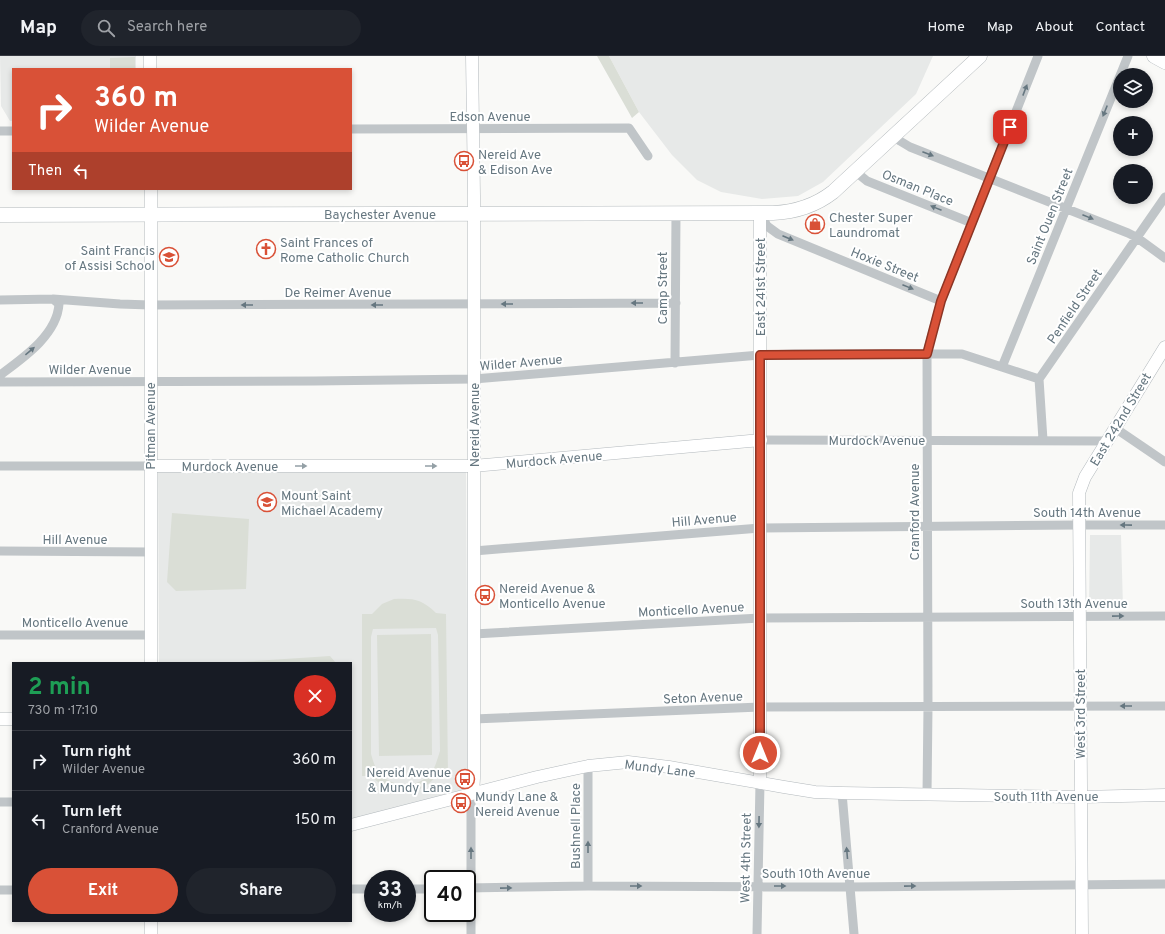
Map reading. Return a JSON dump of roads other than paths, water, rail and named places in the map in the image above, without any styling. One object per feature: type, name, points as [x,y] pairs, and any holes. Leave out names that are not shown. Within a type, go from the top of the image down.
[{"type":"main road","points":[[760,213],[789,212],[802,209],[815,204],[833,192],[980,56]]},
{"type":"main road","points":[[1154,56],[1165,62]]},
{"type":"main road","name":"Baychester Avenue","points":[[0,215],[760,213]]},
{"type":"street","points":[[150,56],[150,68]]},
{"type":"street","name":"Nereid Avenue","points":[[472,56],[474,214],[473,793]]},
{"type":"street","name":"Cranford Avenue","points":[[927,795],[927,354],[941,301],[1038,56]]},
{"type":"street","name":"Saint Ouen Street","points":[[1002,367],[1128,56]]},
{"type":"street","name":"Edson Avenue","points":[[352,129],[629,128],[648,156]]},
{"type":"street","points":[[0,131],[12,131]]},
{"type":"street","points":[[894,136],[907,146],[1136,237],[1165,258]]},
{"type":"street","name":"Osman Place","points":[[856,172],[867,180],[972,223]]},
{"type":"street","name":"Pitman Avenue","points":[[151,190],[151,662]]},
{"type":"street","name":"Penfield Street","points":[[1039,379],[1165,197]]},
{"type":"street","name":"Camp Street","points":[[675,362],[676,213]]},
{"type":"street","name":"Hoxie Street","points":[[760,213],[768,226],[778,234],[941,301]]},
{"type":"street","name":"East 241st Street","points":[[760,213],[760,783]]},
{"type":"street","points":[[0,375],[47,335],[59,309],[59,304],[53,299]]},
{"type":"street","name":"De Reimer Avenue","points":[[0,300],[53,299],[150,305],[676,303]]},
{"type":"street","name":"Wilder Avenue","points":[[0,382],[474,380],[760,355],[927,354],[962,354],[1039,379]]},
{"type":"street","name":"East 242nd Street","points":[[1079,493],[1085,477],[1107,440],[1163,354]]},
{"type":"street","points":[[1039,379],[1043,440]]},
{"type":"street","points":[[1115,428],[1165,462]]},
{"type":"street","name":"Murdock Avenue","points":[[0,466],[473,466],[761,440],[1107,440]]},
{"type":"street","name":"West 3rd Street","points":[[1079,493],[1078,525],[1082,934]]},
{"type":"street","name":"South 14th Avenue","points":[[1009,526],[1165,525]]},
{"type":"street","name":"Hill Avenue","points":[[474,551],[760,528],[1009,526]]},
{"type":"street","name":"Hill Avenue","points":[[0,551],[150,552]]},
{"type":"street","name":"South 13th Avenue","points":[[983,616],[1165,616]]},
{"type":"street","name":"Monticello Avenue","points":[[474,634],[760,618],[983,616]]},
{"type":"street","name":"Monticello Avenue","points":[[0,635],[151,635]]},
{"type":"street","name":"Seton Avenue","points":[[474,719],[760,707],[1165,706]]},
{"type":"street","points":[[0,719],[12,719]]},
{"type":"street","name":"Mundy Lane","points":[[352,825],[473,793],[588,766],[628,762],[815,792],[927,795]]},
{"type":"street","name":"Bushnell Place","points":[[588,766],[588,886]]},
{"type":"street","name":"West 4th Street","points":[[757,934],[760,783]]},
{"type":"street","points":[[469,870],[471,801],[473,793]]},
{"type":"street","points":[[842,793],[854,934]]},
{"type":"street","name":"South 11th Avenue","points":[[927,795],[1080,797],[1165,795]]},
{"type":"street","points":[[0,802],[12,802]]},
{"type":"street","name":"South 10th Avenue","points":[[476,888],[588,886],[850,887],[1165,884]]},
{"type":"street","points":[[352,889],[364,889]]},
{"type":"street","points":[[0,890],[12,890]]},
{"type":"street","points":[[151,922],[151,934]]},
{"type":"street","points":[[471,922],[472,934]]},
{"type":"place","name":"Nereid Ave & Edison Ave","points":[[464,161]]},
{"type":"place","name":"Chester Super Laundromat","points":[[815,224]]},
{"type":"place","name":"Saint Frances of Rome Catholic Church","points":[[266,249]]},
{"type":"place","name":"Saint Francis of Assisi School","points":[[169,257]]},
{"type":"place","name":"Mount Saint Michael Academy","points":[[267,502]]},
{"type":"place","name":"Nereid Avenue & Monticello Avenue","points":[[485,595]]},
{"type":"place","name":"Nereid Avenue & Mundy Lane","points":[[465,779]]},
{"type":"place","name":"Mundy Lane & Nereid Avenue","points":[[461,803]]}]
